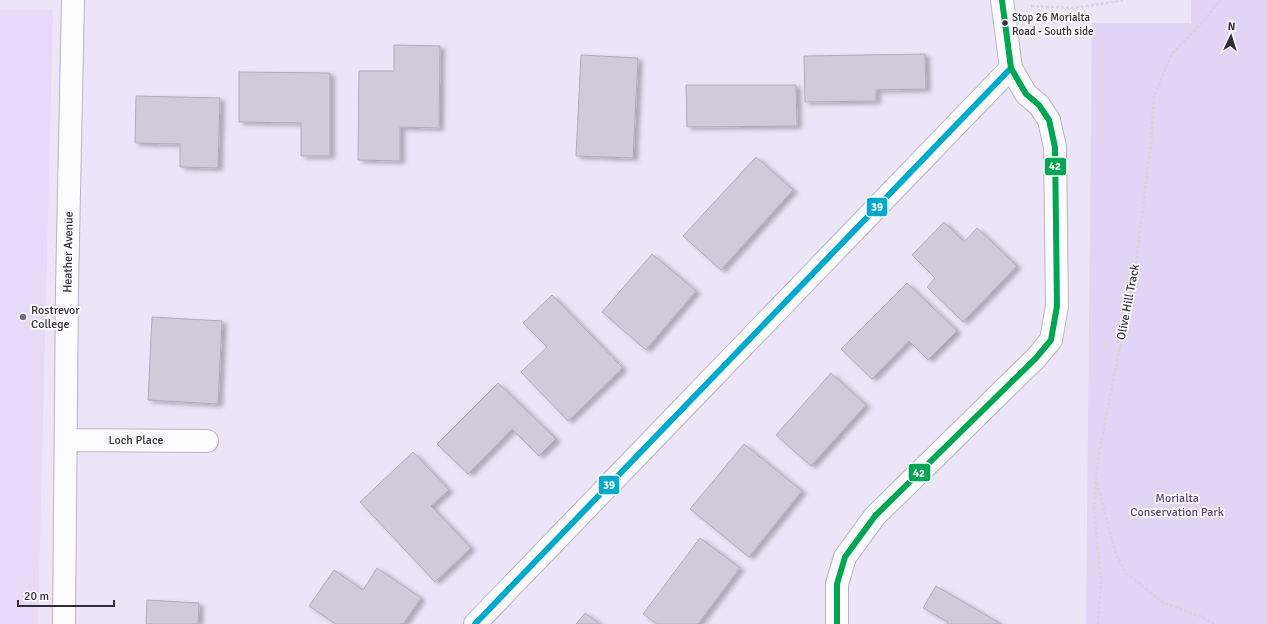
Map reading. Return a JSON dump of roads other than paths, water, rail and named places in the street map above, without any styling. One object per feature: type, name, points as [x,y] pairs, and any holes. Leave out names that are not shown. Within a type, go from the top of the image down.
[{"type":"street","name":"Heather Avenue","points":[[64,624],[67,281],[73,0]]},
{"type":"street","points":[[837,624],[837,584],[845,556],[875,516],[1036,358],[1051,340],[1057,306],[1055,146],[1049,120],[1039,105],[1026,94],[1011,68],[1002,2]]},
{"type":"street","points":[[475,624],[1011,68]]},
{"type":"street","name":"Loch Place","points":[[66,440],[207,441]]},
{"type":"place","name":"Stop 26 Morialta Road - South side","points":[[1005,23]]},
{"type":"place","name":"Rostrevor College","points":[[23,317]]},
{"type":"park label","name":"Morialta Conservation Park","points":[[1177,505]]}]
